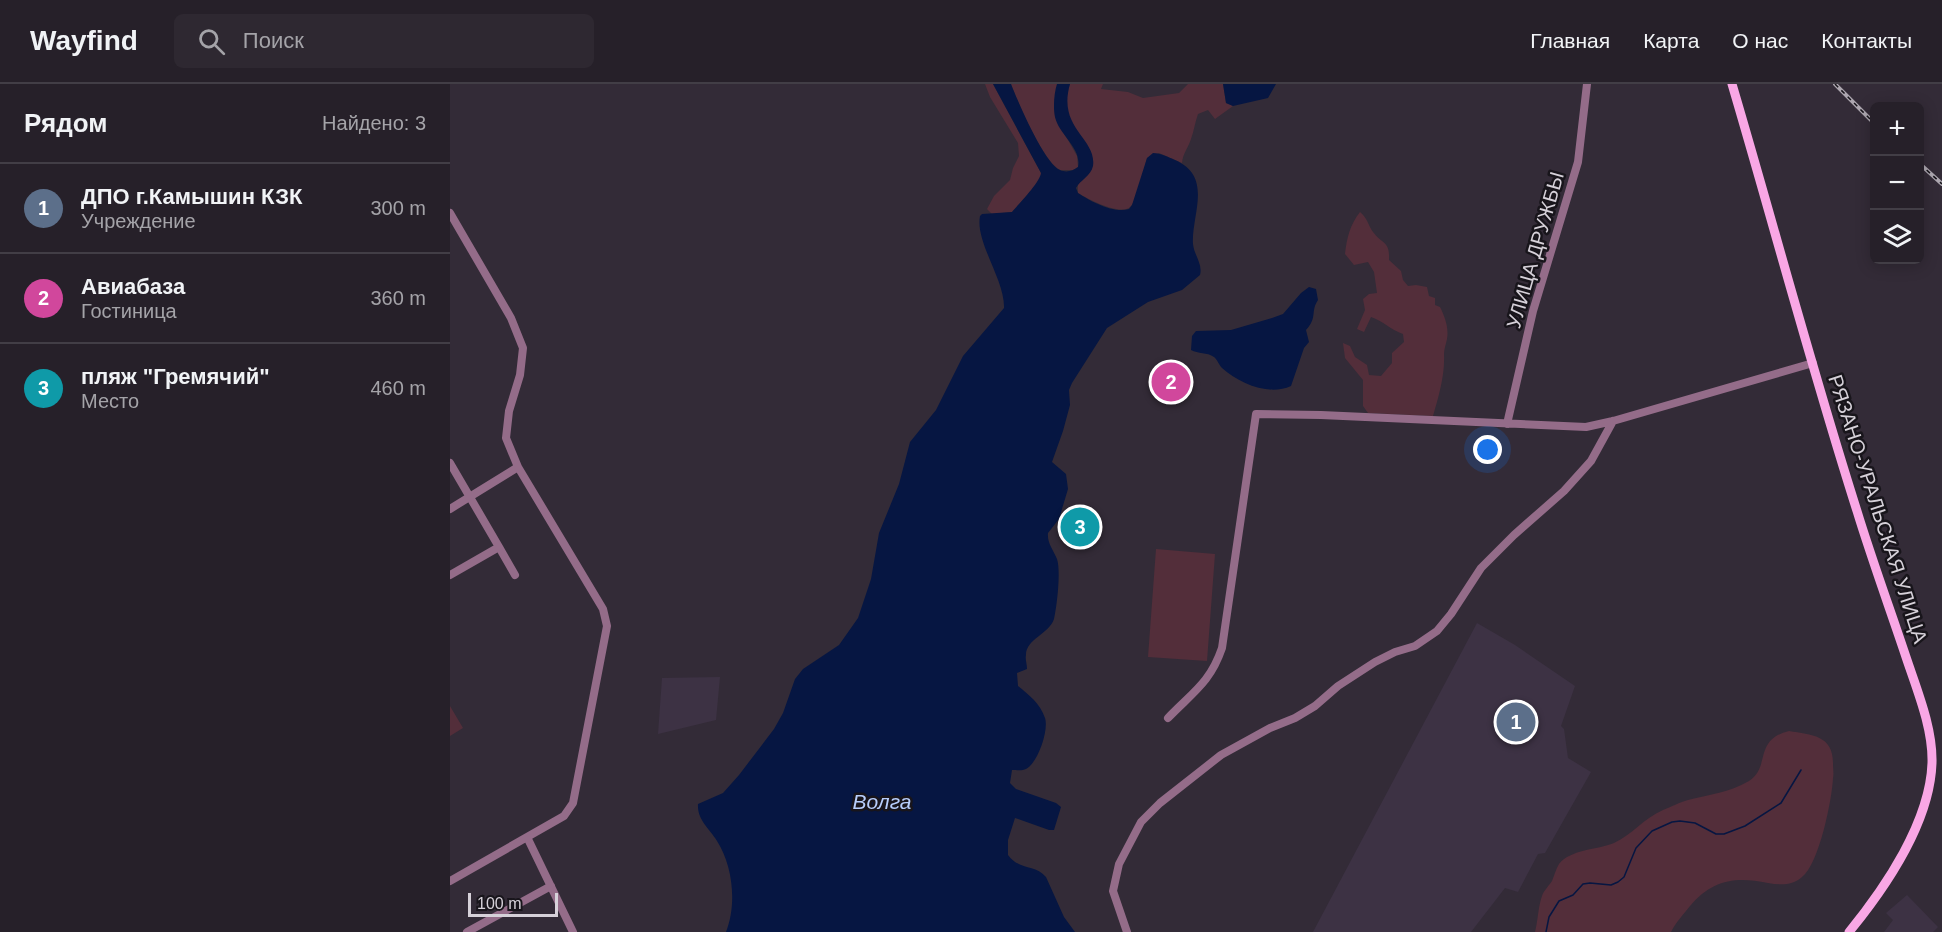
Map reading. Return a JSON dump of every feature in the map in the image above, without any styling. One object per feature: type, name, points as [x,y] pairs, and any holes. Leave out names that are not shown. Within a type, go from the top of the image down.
[{"type":"main road","name":"РЯЗАНО-УРАЛЬСКАЯ УЛИЦА","points":[[1732,84],[1857,511],[1916,686],[1928,730],[1932,762],[1920,814],[1891,874],[1849,932]]},
{"type":"street","name":"УЛИЦА ДРУЖБЫ","points":[[1507,424],[1533,311],[1578,162],[1587,84]]},
{"type":"street","points":[[450,213],[511,318],[524,348],[520,375],[509,411],[506,438],[518,467],[603,609],[607,626],[573,803],[564,816],[450,881]]},
{"type":"street","points":[[1168,718],[1205,683],[1215,667],[1222,648],[1256,414],[1586,427],[1813,363]]},
{"type":"street","points":[[1128,932],[1113,891],[1119,864],[1141,822],[1160,803],[1221,755],[1269,728],[1295,718],[1375,662],[1414,646],[1437,631],[1481,568],[1564,491],[1591,461],[1613,421]]},
{"type":"street","points":[[450,463],[515,575]]},
{"type":"street","points":[[450,508],[518,467]]},
{"type":"street","points":[[450,576],[499,547]]},
{"type":"street","points":[[527,837],[573,932]]},
{"type":"street","points":[[467,932],[551,886]]},
{"type":"shaded area","points":[[985,84],[993,84],[1041,173],[1037,184],[1012,212],[992,214],[987,209],[994,196],[1010,180],[1019,156],[1018,143],[990,97]]},
{"type":"shaded area","points":[[1011,84],[1057,84],[1055,117],[1077,156],[1078,167],[1073,170],[1060,170],[1053,164],[1032,131]]},
{"type":"shaded area","points":[[1070,84],[1103,84],[1101,89],[1128,92],[1143,98],[1179,93],[1188,84],[1223,84],[1226,103],[1233,106],[1215,119],[1208,110],[1198,114],[1182,163],[1159,153],[1147,158],[1133,203],[1126,209],[1119,209],[1104,206],[1078,193],[1078,184],[1088,175],[1093,158],[1068,116],[1066,100]]},
{"type":"shaded area","points":[[1360,212],[1373,232],[1387,246],[1389,260],[1401,271],[1403,280],[1408,286],[1427,287],[1429,296],[1435,298],[1435,305],[1440,307],[1445,319],[1447,335],[1444,370],[1433,416],[1368,413],[1363,406],[1363,380],[1345,358],[1343,343],[1350,346],[1355,357],[1367,365],[1369,375],[1381,376],[1392,363],[1392,353],[1404,342],[1403,334],[1371,317],[1364,332],[1357,329],[1365,310],[1363,299],[1369,294],[1377,293],[1374,272],[1368,262],[1354,265],[1345,254],[1350,232]]},
{"type":"shaded area","points":[[1156,549],[1215,554],[1207,661],[1148,657]]},
{"type":"shaded area","points":[[1477,623],[1515,645],[1575,686],[1561,726],[1564,729],[1568,758],[1591,772],[1545,853],[1538,854],[1518,892],[1505,888],[1471,932],[1313,932]]},
{"type":"shaded area","points":[[720,677],[716,720],[658,734],[662,678]]},
{"type":"shaded area","points":[[450,706],[463,728],[450,736]]},
{"type":"shaded area","points":[[1789,731],[1820,738],[1826,742],[1832,755],[1832,788],[1824,831],[1814,859],[1802,877],[1786,884],[1735,880],[1716,885],[1698,897],[1671,932],[1535,932],[1542,896],[1564,859],[1570,855],[1614,843],[1627,836],[1656,813],[1679,803],[1727,791],[1749,781],[1759,769],[1766,747],[1778,735]]},
{"type":"shaded area","points":[[1907,895],[1938,927],[1933,932],[1884,932],[1893,920],[1886,913]]},
{"type":"water","name":"Волга","points":[[993,84],[1011,84],[1039,145],[1054,166],[1067,171],[1078,167],[1077,154],[1057,124],[1054,105],[1057,84],[1070,84],[1067,99],[1069,112],[1093,156],[1092,169],[1076,188],[1078,193],[1095,203],[1116,210],[1129,209],[1147,158],[1153,153],[1167,156],[1187,167],[1194,176],[1197,186],[1193,244],[1200,275],[1182,290],[1148,302],[1107,328],[1069,390],[1070,405],[1052,462],[1066,474],[1068,489],[1059,519],[1048,533],[1059,572],[1054,619],[1048,629],[1027,649],[1027,669],[1017,673],[1018,686],[1034,700],[1043,713],[1046,723],[1042,746],[1035,760],[1026,769],[1012,770],[1010,783],[1016,789],[1056,803],[1061,807],[1054,830],[1015,818],[1008,840],[1008,855],[1017,863],[1037,870],[1046,877],[1064,917],[1075,932],[726,932],[732,897],[730,873],[717,841],[699,815],[698,804],[723,793],[739,775],[774,729],[783,713],[795,679],[803,669],[839,645],[858,618],[871,579],[879,533],[899,484],[910,442],[936,410],[963,356],[1004,308],[1000,285],[982,237],[980,216],[1012,212],[1033,187],[1041,173]]},
{"type":"water","points":[[1223,84],[1276,84],[1268,98],[1233,106],[1226,103]]},
{"type":"water","points":[[1309,287],[1316,289],[1318,300],[1312,322],[1306,330],[1309,342],[1304,348],[1291,386],[1273,390],[1255,387],[1229,374],[1211,355],[1191,350],[1192,336],[1196,331],[1231,330],[1283,314]]},
{"type":"waterway","points":[[1546,932],[1549,917],[1559,901],[1573,895],[1583,884],[1611,885],[1624,877],[1636,848],[1652,831],[1680,821],[1695,823],[1716,834],[1724,834],[1745,826],[1781,803],[1801,770]]},
{"type":"railway","points":[[1835,84],[1870,119]]},
{"type":"railway","points":[[1924,168],[1942,184]]},
{"type":"place","name":"Авиабаза","points":[[1171,382]]},
{"type":"place","name":"пляж \"Гремячий\"","points":[[1080,527]]},
{"type":"place","name":"ДПО г.Камышин КЗК","points":[[1516,722]]}]
